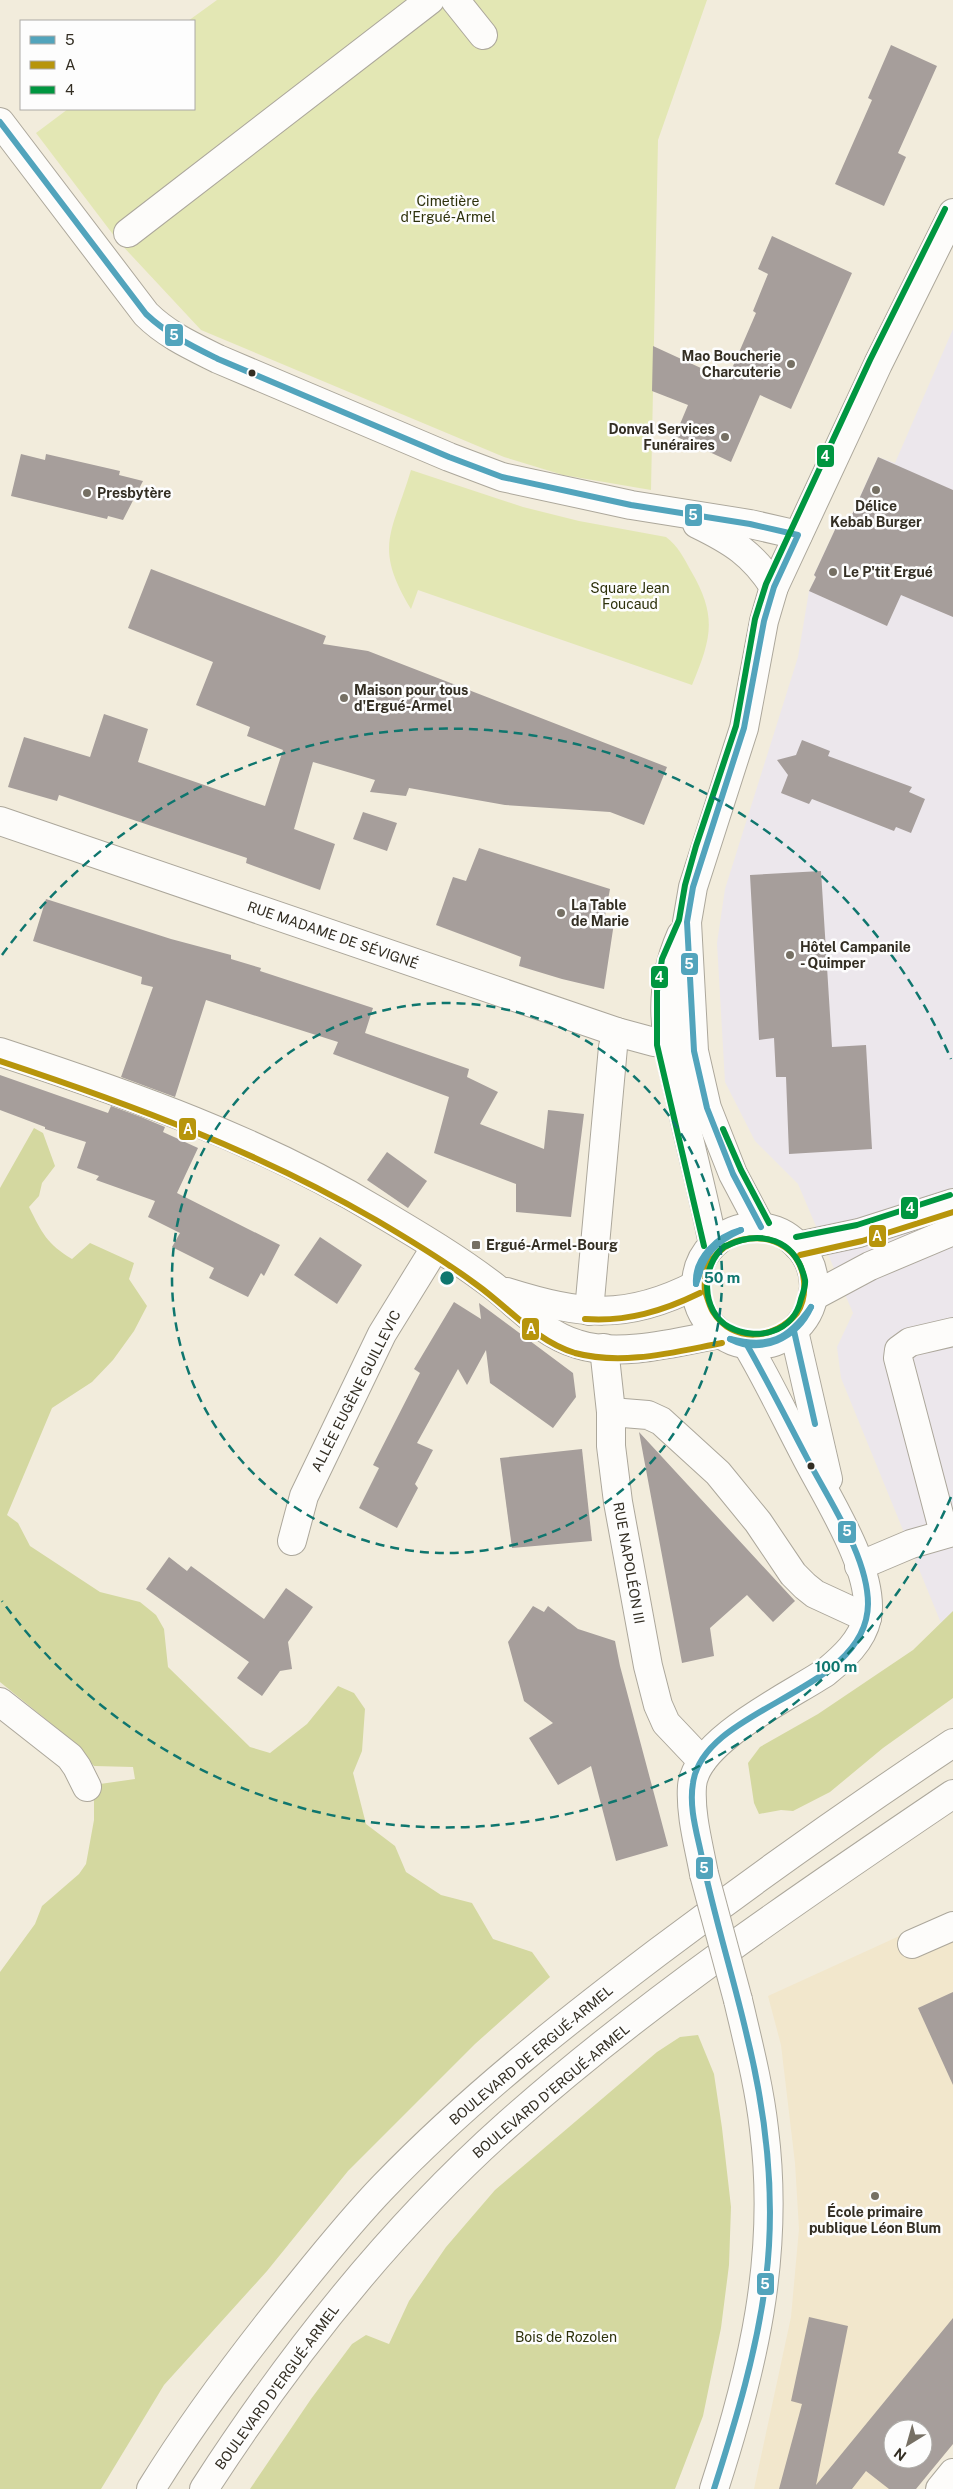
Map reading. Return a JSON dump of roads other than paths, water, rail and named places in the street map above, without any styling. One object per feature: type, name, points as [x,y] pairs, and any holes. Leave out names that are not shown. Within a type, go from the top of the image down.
[{"type":"street","points":[[128,233],[430,0]]},
{"type":"street","points":[[455,0],[483,35]]},
{"type":"street","points":[[0,122],[143,310],[161,328],[182,342],[218,359],[485,471],[556,490],[678,514],[750,524],[798,535]]},
{"type":"street","points":[[761,1227],[733,1174],[715,1132],[698,1074],[692,1027],[687,922],[693,887],[744,728],[764,621],[774,587],[878,364],[952,219]]},
{"type":"street","points":[[678,514],[731,541],[762,567],[774,587]]},
{"type":"street","name":"RUE MADAME DE SÉVIGNÉ","points":[[0,821],[617,1032],[654,1042],[666,1042]]},
{"type":"street","points":[[687,922],[670,962],[665,1005],[666,1042],[713,1244]]},
{"type":"street","points":[[666,1042],[692,1027]]},
{"type":"street","points":[[589,1311],[613,1047],[617,1032]]},
{"type":"street","points":[[666,1042],[698,1074]]},
{"type":"street","points":[[0,1052],[135,1097],[220,1130],[293,1164],[338,1188],[435,1248],[496,1289],[521,1312],[551,1332],[576,1344],[604,1348],[645,1347],[720,1334]]},
{"type":"street","points":[[798,1246],[859,1233],[953,1203]]},
{"type":"street","points":[[761,1227],[786,1236],[798,1246],[809,1261],[814,1278],[814,1296],[807,1315],[794,1331],[780,1341],[764,1345],[747,1345],[733,1341],[720,1334],[707,1320],[699,1303],[696,1284],[699,1268],[713,1244],[728,1234],[741,1229],[761,1227]]},
{"type":"street","points":[[814,1296],[870,1266],[953,1231]]},
{"type":"street","name":"ALLÉE EUGÈNE GUILLEVIC","points":[[292,1540],[304,1496],[382,1334],[435,1248]]},
{"type":"street","points":[[496,1289],[546,1304],[589,1311],[633,1309],[673,1296],[696,1284]]},
{"type":"street","points":[[794,1331],[836,1512]]},
{"type":"street","points":[[859,1566],[911,1544],[948,1533],[898,1358],[899,1350],[910,1342],[953,1332]]},
{"type":"street","points":[[714,2489],[741,2400],[759,2320],[766,2278],[769,2226],[767,2168],[760,2097],[738,2000],[704,1874],[695,1822],[692,1785],[696,1771],[716,1744],[805,1686],[842,1658],[859,1636],[867,1618],[866,1586],[836,1512],[804,1453],[774,1391],[747,1345]]},
{"type":"street","name":"RUE NAPOLÉON III","points":[[604,1348],[611,1412],[611,1446],[618,1502],[648,1666],[658,1705],[666,1723],[678,1738],[702,1761]]},
{"type":"street","points":[[611,1412],[648,1415],[668,1426],[718,1473],[745,1505],[793,1574],[805,1586],[822,1598],[867,1618]]},
{"type":"street","points":[[0,1702],[70,1757],[87,1787]]},
{"type":"street","name":"BOULEVARD DE ERGUÉ-ARMEL","points":[[155,2483],[240,2359],[348,2226],[384,2186],[454,2119],[562,2026],[666,1946],[839,1819],[953,1743]]},
{"type":"street","name":"BOULEVARD D'ERGUÉ-ARMEL","points":[[210,2480],[245,2426],[346,2292],[425,2204],[507,2124],[684,1982],[953,1794]]},
{"type":"street","points":[[912,1944],[953,1926]]},
{"type":"street","points":[[940,2489],[953,2473]]},
{"type":"place","name":"Mao Boucherie Charcuterie","points":[[791,364]]},
{"type":"place","name":"Donval Services Funéraires","points":[[725,437]]},
{"type":"place","name":"Délice Kebab Burger","points":[[876,490]]},
{"type":"place","name":"Presbytère","points":[[87,493]]},
{"type":"place","name":"Le P'tit Ergué","points":[[833,572]]},
{"type":"place","name":"Maison pour tous d'Ergué-Armel","points":[[344,698]]},
{"type":"place","name":"La Table de Marie","points":[[561,913]]},
{"type":"place","name":"Hôtel Campanile - Quimper","points":[[790,955]]},
{"type":"place","name":"Ergué-Armel-Bourg","points":[[476,1245]]},
{"type":"place","name":"École primaire publique Léon Blum","points":[[875,2196]]},
{"type":"park label","name":"Cimetière d'Ergué-Armel","points":[[448,210]]},
{"type":"park label","name":"Square Jean Foucaud","points":[[630,596]]},
{"type":"park label","name":"Bois de Rozolen","points":[[566,2337]]}]
